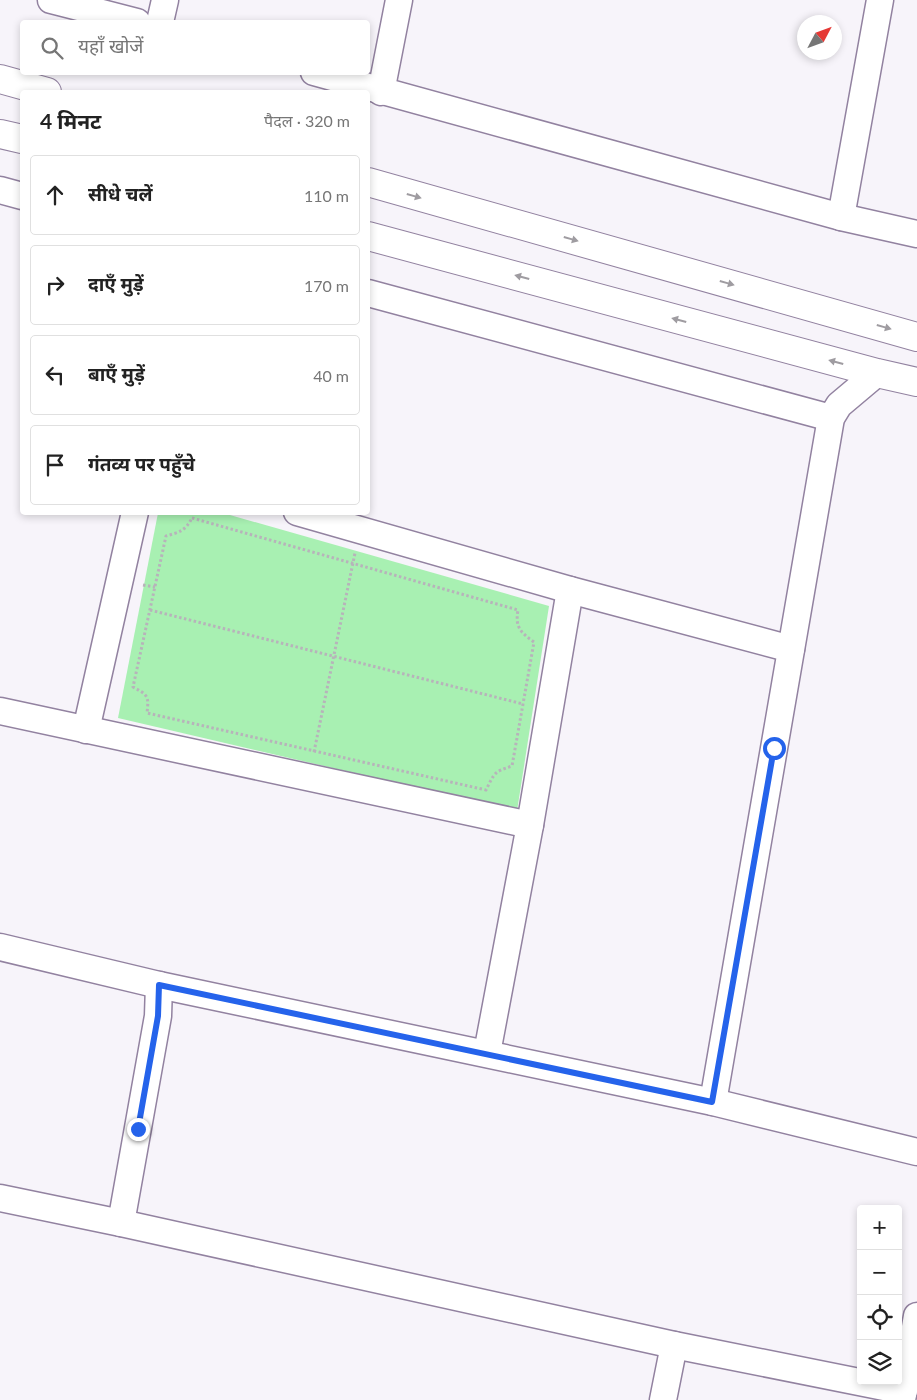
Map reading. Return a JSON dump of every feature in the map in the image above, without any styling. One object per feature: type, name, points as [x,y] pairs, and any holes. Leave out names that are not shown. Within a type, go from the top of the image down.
[{"type":"street","points":[[51,0],[129,20]]},
{"type":"street","points":[[160,20],[164,0]]},
{"type":"street","points":[[381,92],[399,0]]},
{"type":"street","points":[[841,217],[880,0]]},
{"type":"street","points":[[324,75],[841,217],[917,234]]},
{"type":"street","points":[[0,79],[40,90]]},
{"type":"street","points":[[0,134],[20,139]]},
{"type":"street","points":[[370,183],[917,336]]},
{"type":"street","points":[[0,190],[20,195]]},
{"type":"street","points":[[370,237],[877,373],[917,382]]},
{"type":"street","points":[[370,295],[831,418]]},
{"type":"street","points":[[712,1102],[831,418],[839,405],[877,373]]},
{"type":"street","points":[[86,730],[134,515]]},
{"type":"street","points":[[308,515],[570,590],[791,649]]},
{"type":"street","points":[[487,1053],[530,825],[570,590]]},
{"type":"street","points":[[0,711],[530,825]]},
{"type":"street","points":[[0,947],[159,985],[712,1102],[917,1152]]},
{"type":"street","points":[[121,1223],[158,1016],[159,985]]},
{"type":"street","points":[[0,1198],[903,1396],[917,1316]]},
{"type":"street","points":[[663,1400],[674,1345]]},
{"type":"path","points":[[192,518],[353,563],[518,610],[516,621],[518,628],[534,642],[512,766],[497,771],[486,790],[147,713],[148,700],[144,694],[133,687],[166,536],[181,532],[188,526],[192,518]]},
{"type":"path","points":[[309,778],[360,530]]},
{"type":"path","points":[[150,610],[523,704]]},
{"type":"green space","points":[[158,515],[230,515],[549,606],[517,811],[118,718]]},
{"type":"route","points":[[138,1129],[158,1016],[159,985],[712,1102],[774,748]]}]
